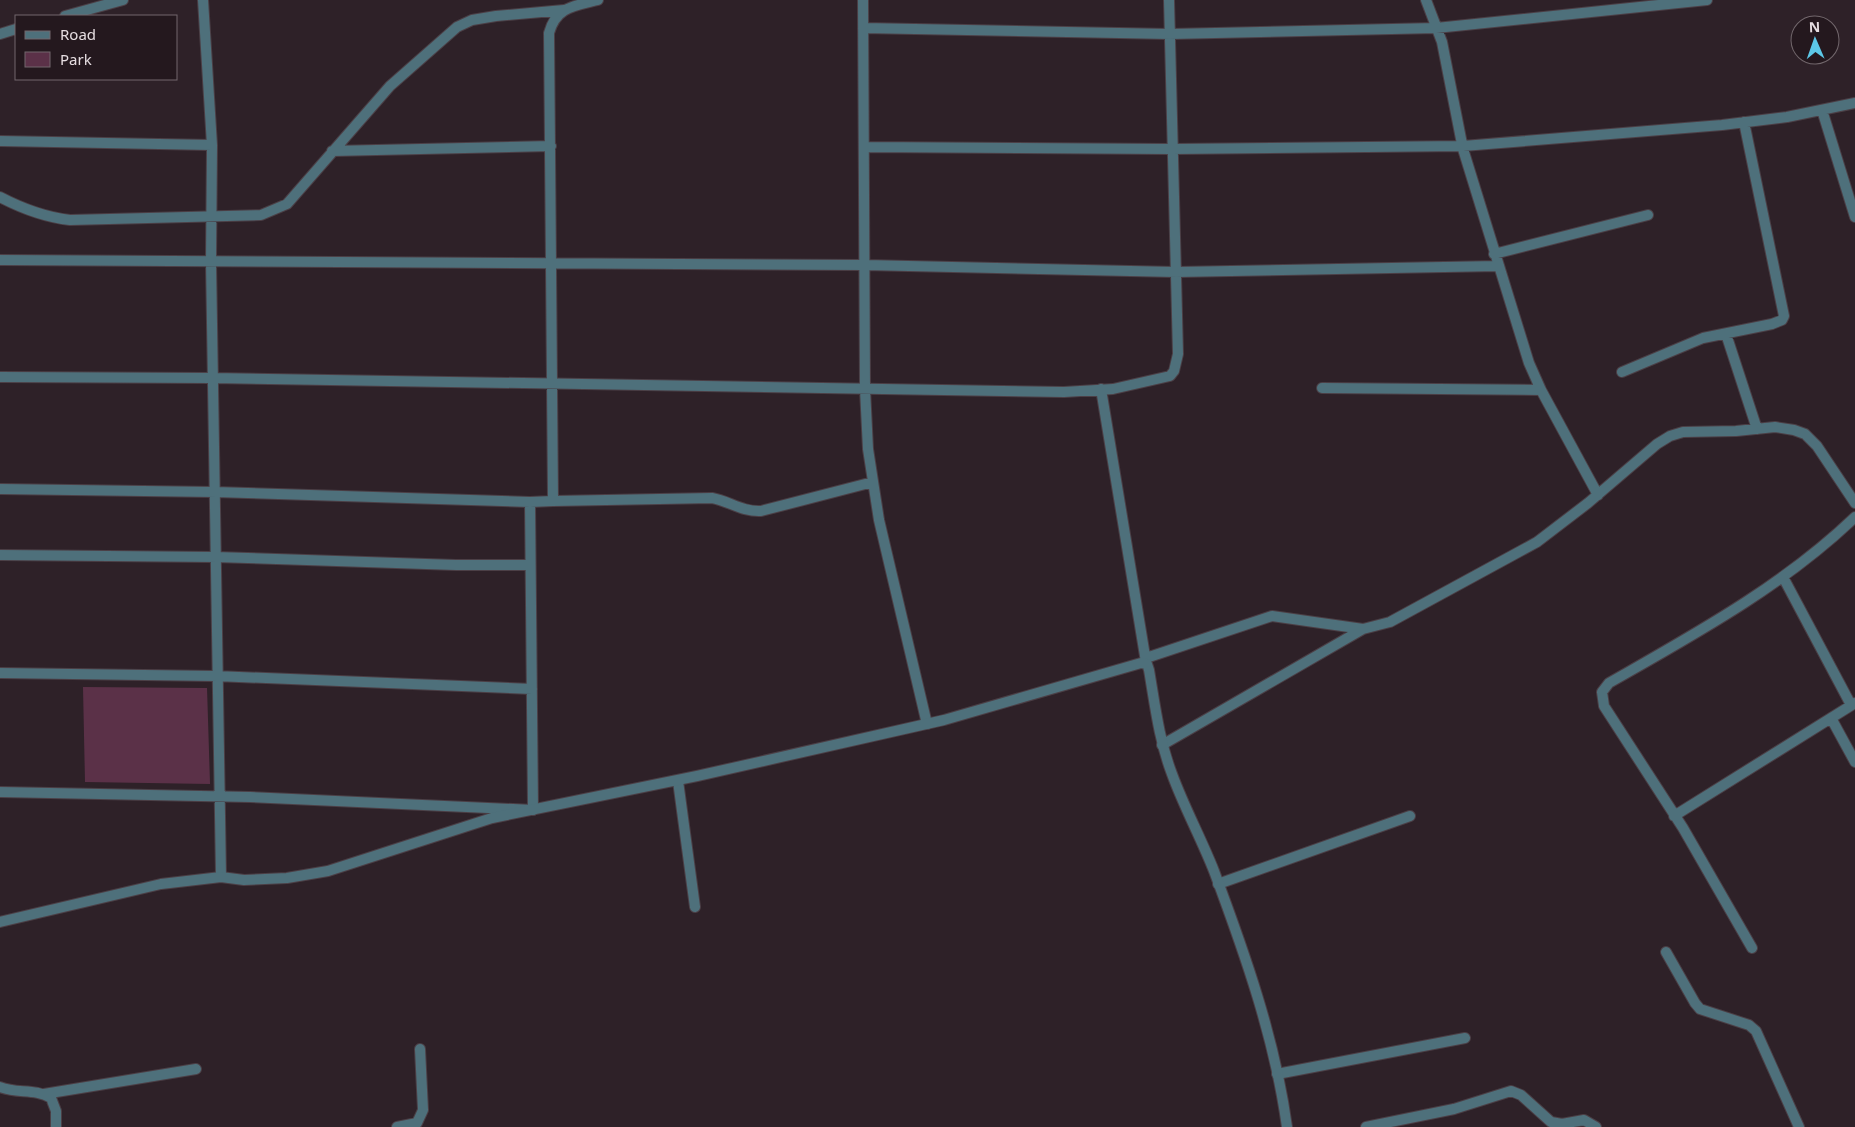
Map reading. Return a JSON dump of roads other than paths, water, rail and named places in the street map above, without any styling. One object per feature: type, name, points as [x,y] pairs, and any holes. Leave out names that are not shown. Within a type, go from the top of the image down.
[{"type":"street","points":[[69,15],[124,0]]},
{"type":"street","points":[[203,0],[212,145],[210,262],[215,492],[218,796],[221,877]]},
{"type":"street","points":[[0,197],[26,210],[48,217],[70,220],[261,215],[287,204],[390,86],[457,27],[472,20],[565,10],[598,0]]},
{"type":"street","points":[[863,0],[866,265],[865,389],[868,449],[879,520],[927,724]]},
{"type":"street","points":[[0,377],[212,378],[1064,392],[1154,381],[1170,376],[1174,371],[1178,354],[1169,0]]},
{"type":"street","points":[[1426,0],[1442,42],[1463,146],[1494,254],[1529,363],[1541,390],[1598,495]]},
{"type":"street","points":[[863,28],[1170,34],[1436,28],[1707,0]]},
{"type":"street","points":[[552,501],[549,33],[552,21],[565,10]]},
{"type":"street","points":[[0,34],[15,29]]},
{"type":"street","points":[[864,147],[1172,149],[1463,146],[1744,122],[1855,103]]},
{"type":"street","points":[[1822,110],[1855,218]]},
{"type":"street","points":[[1622,372],[1689,343],[1772,324],[1782,320],[1784,316],[1744,122]]},
{"type":"street","points":[[0,141],[212,145]]},
{"type":"street","points":[[332,151],[551,146]]},
{"type":"street","points":[[1494,254],[1648,215]]},
{"type":"street","points":[[0,260],[866,265],[1176,272],[1498,266]]},
{"type":"street","points":[[1726,334],[1757,429]]},
{"type":"street","points":[[1322,388],[1541,390]]},
{"type":"street","points":[[1100,389],[1162,745],[1172,774],[1218,884],[1255,989],[1277,1074],[1286,1127]]},
{"type":"street","points":[[1162,745],[1363,629],[1390,622],[1537,542],[1598,495],[1657,444],[1670,436],[1683,432],[1775,427],[1794,430],[1805,434],[1817,446],[1855,503]]},
{"type":"street","points":[[0,489],[215,492],[530,502],[712,498],[745,510],[761,511],[873,482]]},
{"type":"street","points":[[530,502],[533,810]]},
{"type":"street","points":[[1752,948],[1674,816],[1604,706],[1602,692],[1609,683],[1714,623],[1783,577],[1835,536],[1855,517]]},
{"type":"street","points":[[0,555],[215,557],[456,565],[530,565]]},
{"type":"street","points":[[1674,816],[1853,704],[1783,577]]},
{"type":"street","points":[[0,922],[25,918],[161,884],[221,877],[244,880],[287,878],[328,871],[492,818],[678,780],[927,724],[1146,661],[1272,616],[1363,629]]},
{"type":"street","points":[[0,673],[216,676],[532,689]]},
{"type":"street","points":[[1832,718],[1855,762]]},
{"type":"street","points":[[678,780],[696,907]]},
{"type":"street","points":[[0,792],[218,796],[533,810]]},
{"type":"street","points":[[1218,884],[1410,816]]},
{"type":"street","points":[[0,916],[25,918]]},
{"type":"street","points":[[1666,952],[1700,1009],[1749,1025],[1756,1031],[1799,1127]]},
{"type":"street","points":[[1277,1074],[1465,1038]]},
{"type":"street","points":[[397,1127],[417,1123],[422,1118],[420,1048]]},
{"type":"street","points":[[3,1090],[44,1094],[196,1069]]},
{"type":"street","points":[[1366,1127],[1454,1109],[1511,1091],[1521,1095],[1551,1122],[1562,1124],[1584,1120],[1596,1127]]},
{"type":"street","points":[[44,1094],[51,1098],[56,1111],[56,1127]]}]
